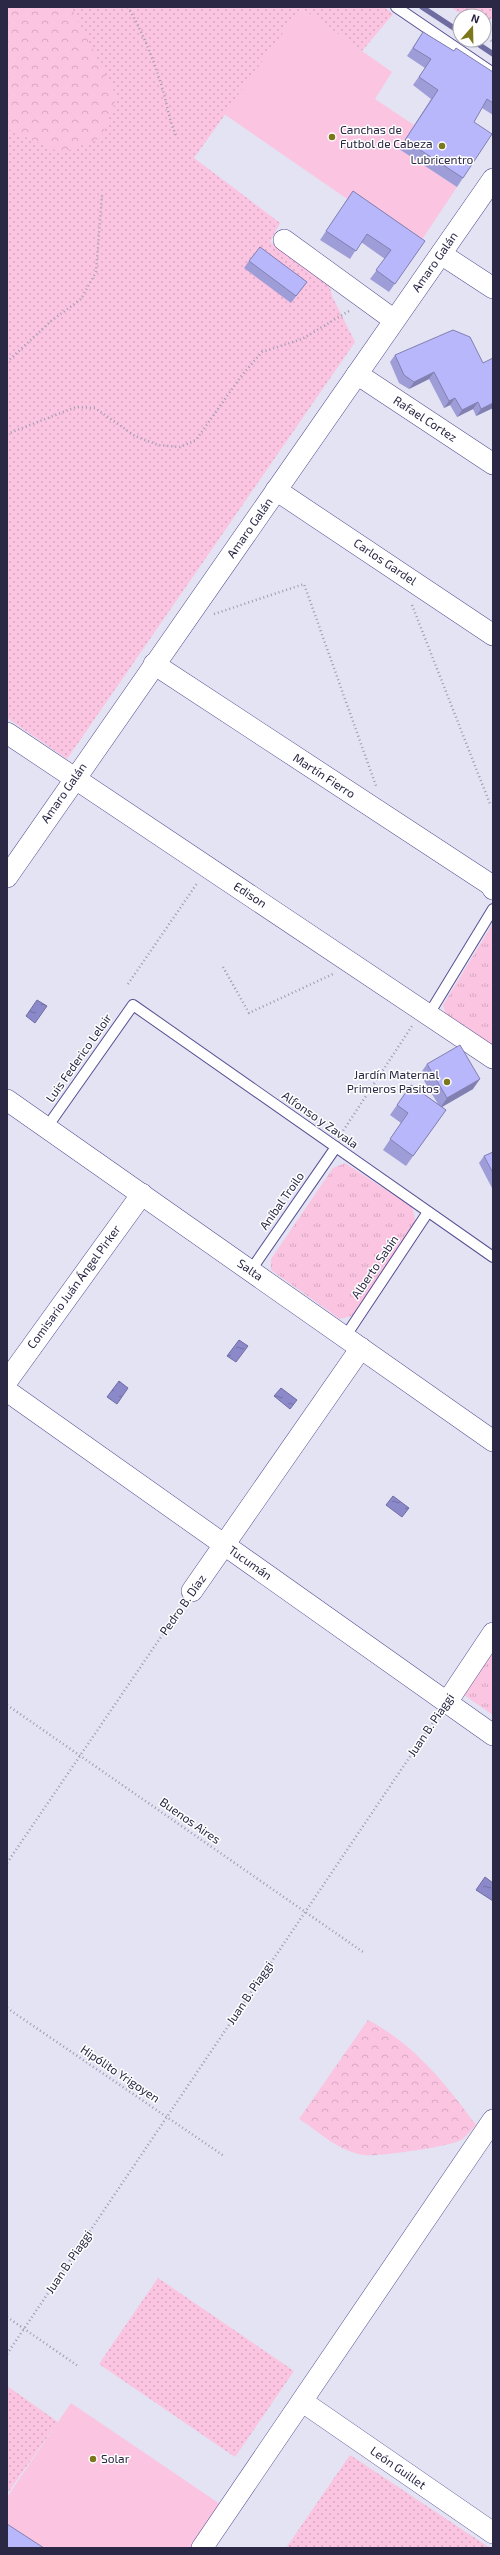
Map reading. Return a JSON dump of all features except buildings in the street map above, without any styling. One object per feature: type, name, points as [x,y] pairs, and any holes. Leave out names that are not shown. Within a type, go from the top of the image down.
[{"type":"street","name":"Amaro Galán","points":[[7,876],[493,179]]},
{"type":"street","points":[[284,240],[394,320]]},
{"type":"street","points":[[441,254],[493,288]]},
{"type":"street","name":"Rafael Cortez","points":[[356,374],[493,464]]},
{"type":"street","name":"Carlos Gardel","points":[[276,490],[493,635]]},
{"type":"street","name":"Martín Fierro","points":[[154,664],[485,881],[493,889]]},
{"type":"street","name":"Edison","points":[[7,733],[421,1019],[493,1058]]},
{"type":"street","name":"Salta","points":[[7,1100],[493,1441]]},
{"type":"street","name":"Comisario Juán Ángel Pirker","points":[[7,1380],[142,1194]]},
{"type":"street","name":"Pedro B. Díaz","points":[[192,1590],[224,1545],[353,1343]]},
{"type":"street","name":"Tucumán","points":[[7,1391],[493,1735]]},
{"type":"street","name":"Juan B. Piaggi","points":[[447,1702],[493,1633]]},
{"type":"street","points":[[202,2548],[303,2402],[493,2120]]},
{"type":"street","name":"León Guillet","points":[[303,2402],[493,2533]]},
{"type":"lane","points":[[396,7],[493,73]]},
{"type":"lane","points":[[421,1019],[493,909]]},
{"type":"lane","name":"Luis Federico Leloir","points":[[47,1127],[132,1005]]},
{"type":"lane","name":"Alfonso y Zavala","points":[[132,1005],[493,1257]]},
{"type":"lane","name":"Aníbal Troilo","points":[[250,1270],[336,1147]]},
{"type":"lane","name":"Alberto Sabín","points":[[353,1343],[428,1212]]},
{"type":"path","points":[[128,7],[146,39],[168,107],[172,128],[177,137]]},
{"type":"path","points":[[7,362],[51,321],[81,298],[96,272],[102,195]]},
{"type":"path","points":[[7,434],[76,407],[95,408],[135,436],[158,445],[180,447],[196,440],[242,375],[262,352],[302,339],[367,301]]},
{"type":"path","points":[[206,617],[304,584],[377,789]]},
{"type":"path","points":[[411,600],[490,804],[493,804]]},
{"type":"path","points":[[128,984],[199,880]]},
{"type":"path","points":[[223,967],[249,1013],[338,972]]},
{"type":"path","points":[[340,1134],[421,1019]]},
{"type":"path","name":"Pedro B. Díaz","points":[[7,1863],[192,1590]]},
{"type":"path","name":"Juan B. Piaggi","points":[[7,2354],[447,1702]]},
{"type":"path","name":"Buenos Aires","points":[[7,1705],[363,1952]]},
{"type":"path","name":"Hipólito Yrigoyen","points":[[7,2008],[224,2156]]},
{"type":"path","points":[[7,2317],[78,2366]]},
{"type":"green space","points":[[7,7],[384,7],[393,14],[362,51],[301,8],[194,158],[280,223],[270,242],[328,280],[332,296],[355,342],[67,759],[7,718]]},
{"type":"green space","points":[[7,7],[71,7],[117,97],[101,138],[62,153],[7,129]]},
{"type":"green space","points":[[451,7],[493,7],[493,16],[492,17],[492,8]]},
{"type":"green space","name":"Canchas de Futbol de Cabeza","points":[[301,8],[392,72],[375,99],[414,125],[399,149],[457,187],[417,247],[224,114]]},
{"type":"green space","points":[[493,923],[493,1048],[446,1016],[443,1005]]},
{"type":"green space","points":[[345,1163],[412,1207],[416,1223],[352,1316],[340,1319],[271,1270],[271,1259],[333,1168]]},
{"type":"green space","points":[[493,1652],[493,1715],[464,1695]]},
{"type":"green space","points":[[368,2020],[385,2030],[414,2053],[441,2080],[453,2095],[476,2125],[463,2139],[443,2146],[413,2151],[363,2155],[346,2150],[337,2145],[299,2119]]},
{"type":"green space","points":[[158,2278],[294,2371],[235,2457],[99,2364]]},
{"type":"green space","points":[[7,2386],[58,2422],[7,2494]]},
{"type":"green space","name":"Solar","points":[[71,2403],[220,2504],[190,2548],[7,2548],[7,2497]]},
{"type":"green space","points":[[350,2455],[490,2548],[286,2548]]},
{"type":"water","points":[[37,1000],[47,1006],[35,1023],[26,1016]]},
{"type":"water","points":[[239,1340],[248,1346],[236,1362],[227,1356]]},
{"type":"water","points":[[119,1381],[128,1388],[117,1404],[107,1397]]},
{"type":"water","points":[[281,1388],[297,1400],[290,1409],[274,1396]]},
{"type":"water","points":[[393,1496],[409,1508],[402,1517],[386,1505]]},
{"type":"water","points":[[485,1877],[493,1883],[493,1901],[476,1890]]},
{"type":"waterway","points":[[422,7],[452,27]]},
{"type":"waterway","points":[[484,48],[493,54]]},
{"type":"place","name":"Canchas de Futbol de Cabeza","points":[[332,137]]},
{"type":"place","name":"Lubricentro","points":[[442,146]]},
{"type":"place","name":"Jardín Maternal Primeros Pasitos","points":[[447,1082]]},
{"type":"place","name":"Solar","points":[[93,2459]]}]
